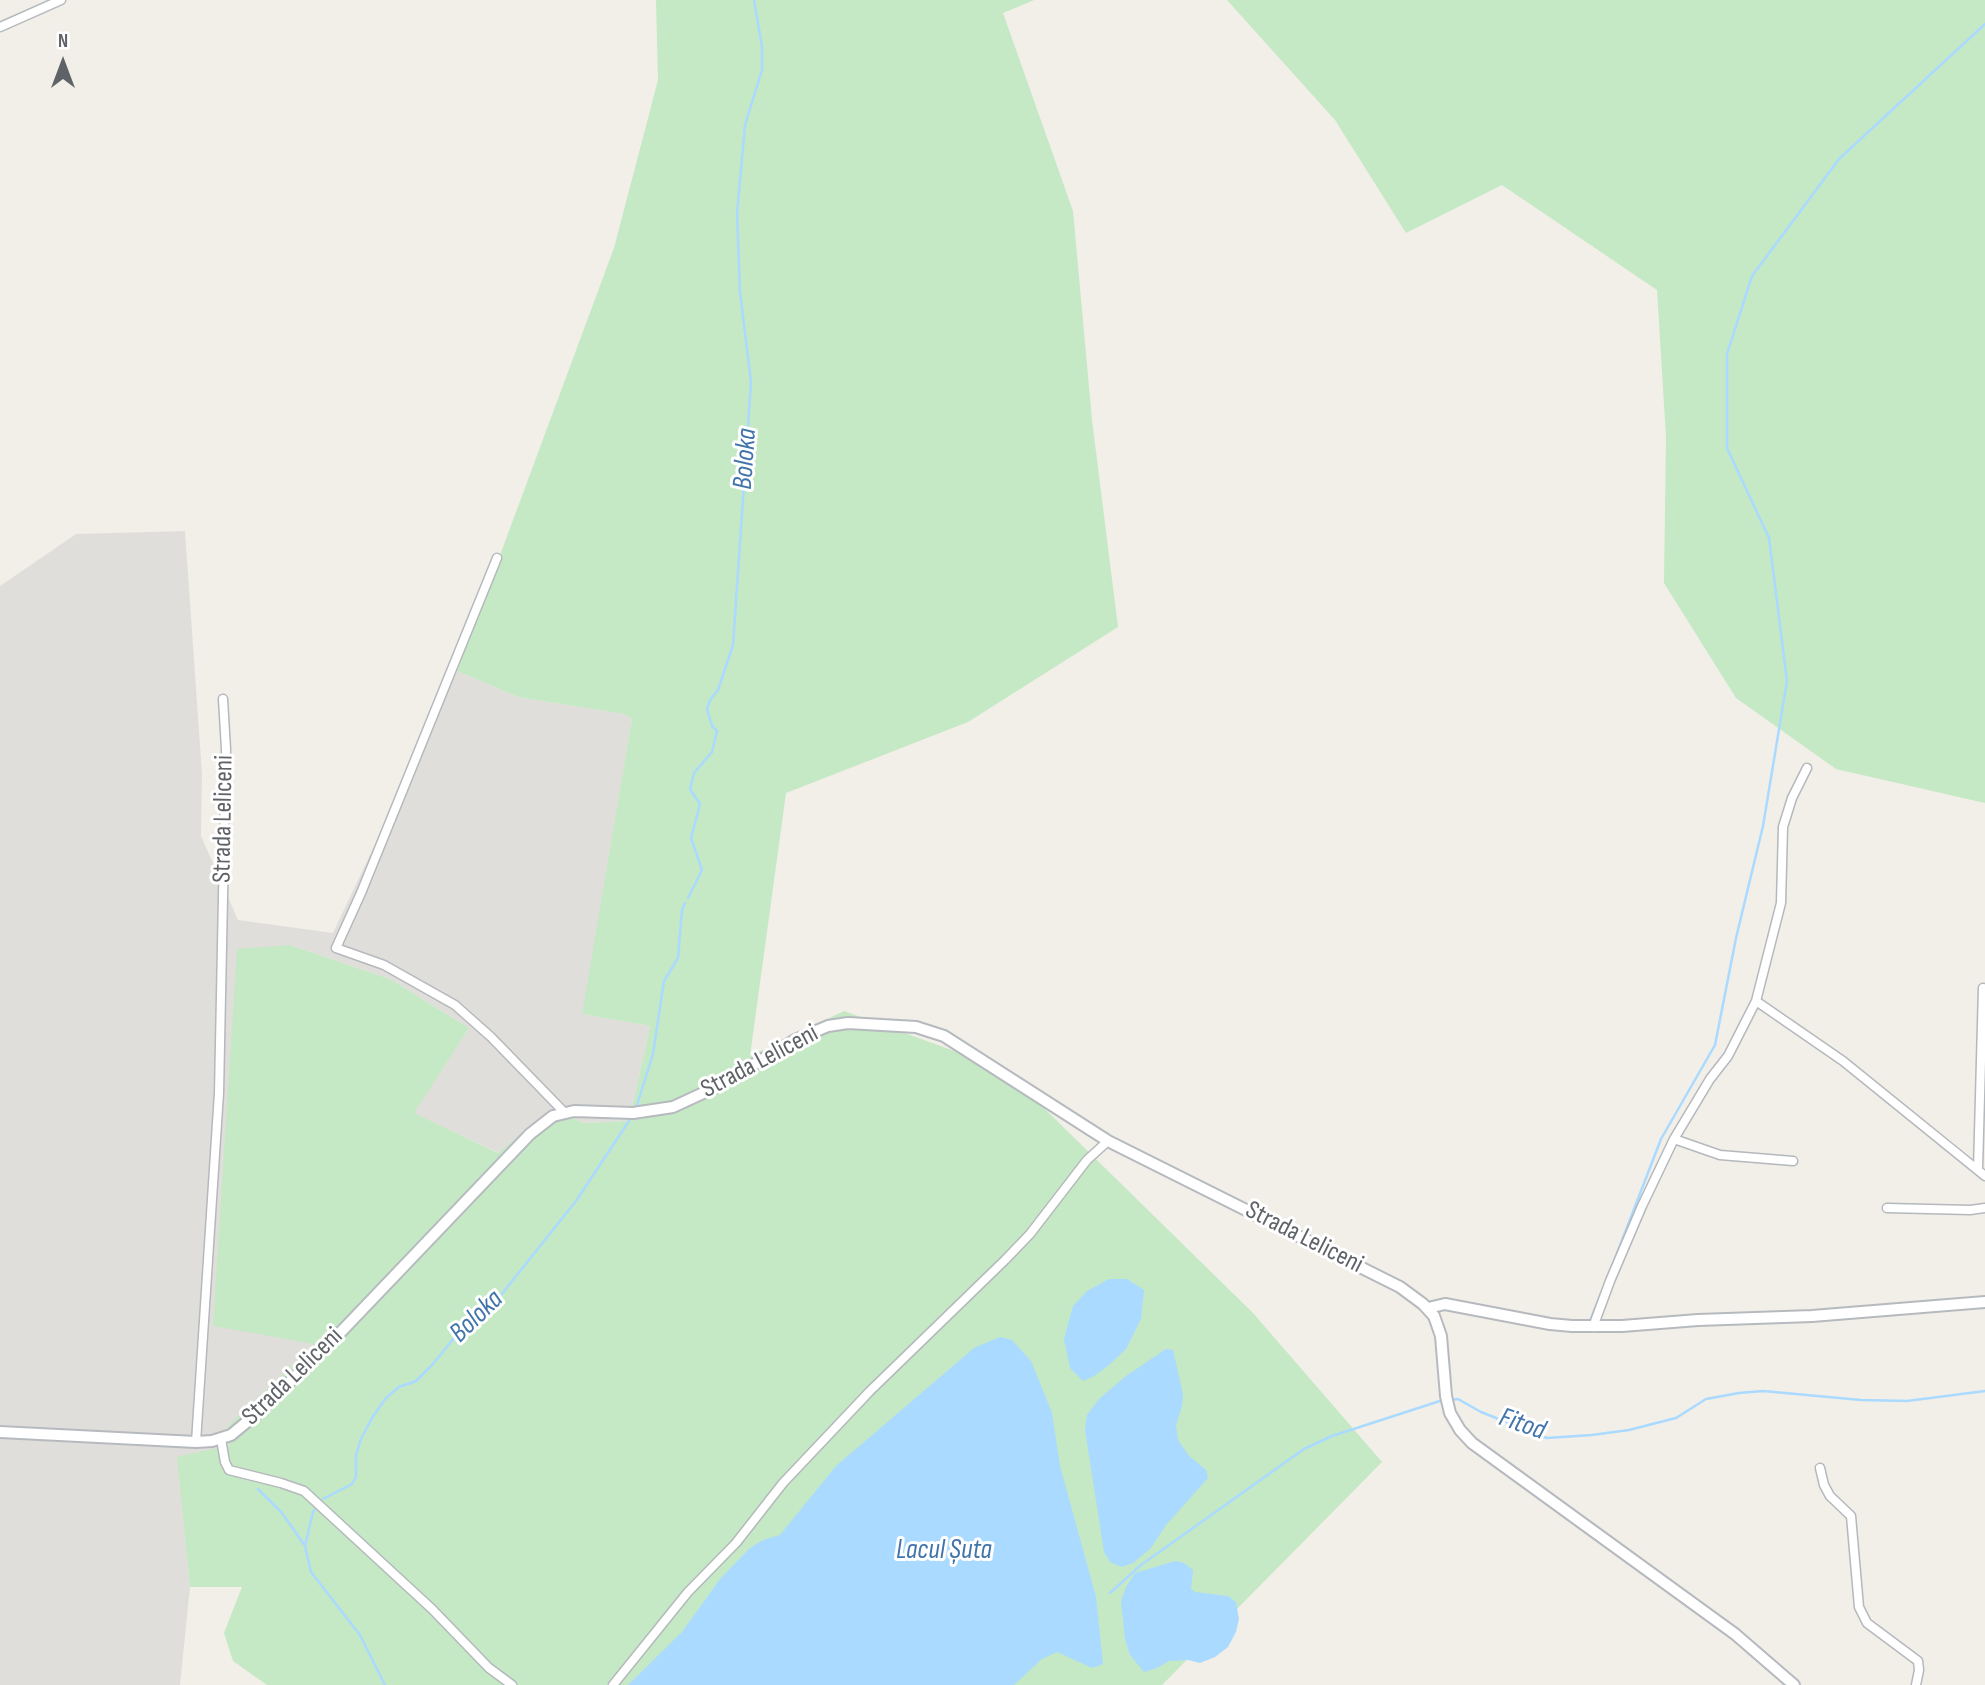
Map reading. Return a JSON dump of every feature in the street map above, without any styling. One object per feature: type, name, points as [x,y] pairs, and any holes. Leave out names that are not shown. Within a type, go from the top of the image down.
[{"type":"main road","name":"Strada Leliceni","points":[[0,1432],[196,1442],[231,1435],[261,1410],[338,1335],[530,1134],[552,1116],[564,1112],[633,1113],[673,1107],[714,1088],[819,1028],[848,1023],[900,1025],[930,1030],[944,1036],[1108,1141],[1400,1287],[1428,1308]]},
{"type":"main road","points":[[1794,1685],[1735,1634],[1480,1450],[1460,1430],[1446,1399],[1442,1341],[1434,1316],[1428,1308],[1445,1304],[1550,1324],[1593,1326],[1812,1316],[1985,1302]]},
{"type":"street","points":[[0,27],[61,0]]},
{"type":"street","points":[[497,558],[337,948],[383,965],[455,1005],[491,1037],[564,1112]]},
{"type":"street","name":"Strada Leliceni","points":[[196,1442],[219,1093],[226,749],[223,699]]},
{"type":"street","points":[[1593,1326],[1642,1206],[1674,1139],[1710,1079],[1728,1056],[1756,1001],[1781,903],[1783,827],[1792,798],[1807,768]]},
{"type":"street","points":[[1982,1172],[1983,988]]},
{"type":"street","points":[[1756,1001],[1843,1061],[1982,1172]]},
{"type":"street","points":[[1674,1139],[1720,1155],[1793,1161]]},
{"type":"street","points":[[613,1685],[688,1592],[736,1543],[783,1483],[870,1391],[1030,1234],[1087,1160],[1108,1141]]},
{"type":"street","points":[[1887,1208],[1985,1208]]},
{"type":"street","points":[[221,1439],[229,1470],[281,1483],[304,1492],[432,1609],[489,1668],[512,1685]]},
{"type":"street","points":[[1820,1468],[1830,1496],[1851,1516],[1859,1607],[1867,1623],[1918,1661],[1916,1685]]},
{"type":"shaded area","points":[[185,531],[202,774],[201,836],[238,920],[333,933],[457,671],[518,697],[625,714],[632,719],[583,1014],[650,1026],[629,1121],[584,1123],[550,1110],[499,1153],[413,1113],[469,1028],[390,979],[290,945],[315,1344],[227,1427],[230,1445],[178,1458],[190,1587],[180,1685],[0,1685],[0,586],[76,534]]},
{"type":"green space","points":[[656,0],[1034,0],[1003,13],[1073,211],[1092,420],[1118,627],[968,722],[786,793],[750,1056],[844,1011],[1004,1069],[1253,1313],[1382,1462],[1162,1685],[267,1685],[233,1661],[224,1633],[242,1587],[190,1587],[177,1457],[230,1445],[227,1427],[314,1344],[213,1326],[237,949],[290,945],[390,979],[469,1028],[414,1113],[498,1153],[550,1110],[584,1123],[629,1121],[650,1026],[582,1014],[632,719],[624,714],[518,697],[457,671],[614,248],[658,80]]},
{"type":"green space","points":[[1227,0],[1985,0],[1985,803],[1836,769],[1736,698],[1664,583],[1666,437],[1657,290],[1502,185],[1406,233],[1335,120]]},
{"type":"water","points":[[1109,1279],[1127,1279],[1144,1290],[1141,1319],[1126,1349],[1109,1365],[1083,1381],[1070,1368],[1064,1339],[1073,1306],[1087,1291]]},
{"type":"water","name":"Lacul Șuta","points":[[1000,1337],[1012,1340],[1031,1361],[1052,1413],[1060,1466],[1096,1597],[1103,1664],[1092,1668],[1057,1652],[1042,1659],[1014,1685],[628,1685],[682,1632],[720,1579],[750,1548],[763,1540],[780,1535],[836,1466],[974,1348]]},
{"type":"water","points":[[1166,1349],[1173,1350],[1183,1394],[1176,1425],[1178,1440],[1189,1456],[1206,1470],[1208,1478],[1166,1525],[1151,1548],[1133,1563],[1122,1567],[1110,1562],[1104,1552],[1085,1430],[1087,1415],[1099,1399],[1126,1376]]},
{"type":"water","points":[[1175,1561],[1184,1563],[1193,1570],[1191,1589],[1195,1592],[1228,1596],[1236,1602],[1239,1619],[1236,1632],[1228,1647],[1215,1657],[1200,1663],[1188,1660],[1169,1661],[1144,1672],[1130,1655],[1125,1639],[1121,1601],[1135,1573]]},
{"type":"waterway","name":"Boloka","points":[[688,898],[702,870],[691,838],[700,804],[690,789],[694,773],[712,752],[717,731],[712,726],[707,709],[718,690],[733,645],[751,382],[740,292],[737,214],[745,125],[762,70],[762,47],[754,0]]},
{"type":"waterway","points":[[1611,1269],[1661,1139],[1715,1045],[1736,938],[1763,826],[1787,681],[1769,538],[1727,448],[1727,354],[1752,276],[1839,159],[1985,24]]},
{"type":"waterway","name":"Boloka","points":[[637,1105],[653,1054],[664,981],[678,958],[685,903]]},
{"type":"waterway","name":"Boloka","points":[[323,1499],[352,1484],[356,1477],[356,1455],[361,1439],[386,1398],[399,1387],[416,1381],[459,1332],[493,1305],[576,1201],[629,1121]]},
{"type":"waterway","points":[[1590,1321],[1602,1291]]},
{"type":"waterway","name":"Fitod","points":[[1449,1400],[1458,1399],[1481,1412],[1547,1438],[1629,1430],[1676,1418],[1706,1399],[1739,1393],[1763,1391],[1861,1400],[1907,1401],[1985,1391]]},
{"type":"waterway","name":"Fitod","points":[[1110,1593],[1141,1565],[1304,1449],[1332,1436],[1443,1400]]},
{"type":"waterway","points":[[258,1489],[282,1513],[305,1546]]},
{"type":"waterway","name":"Boloka","points":[[316,1508],[305,1546],[311,1572],[360,1635],[385,1685]]}]
